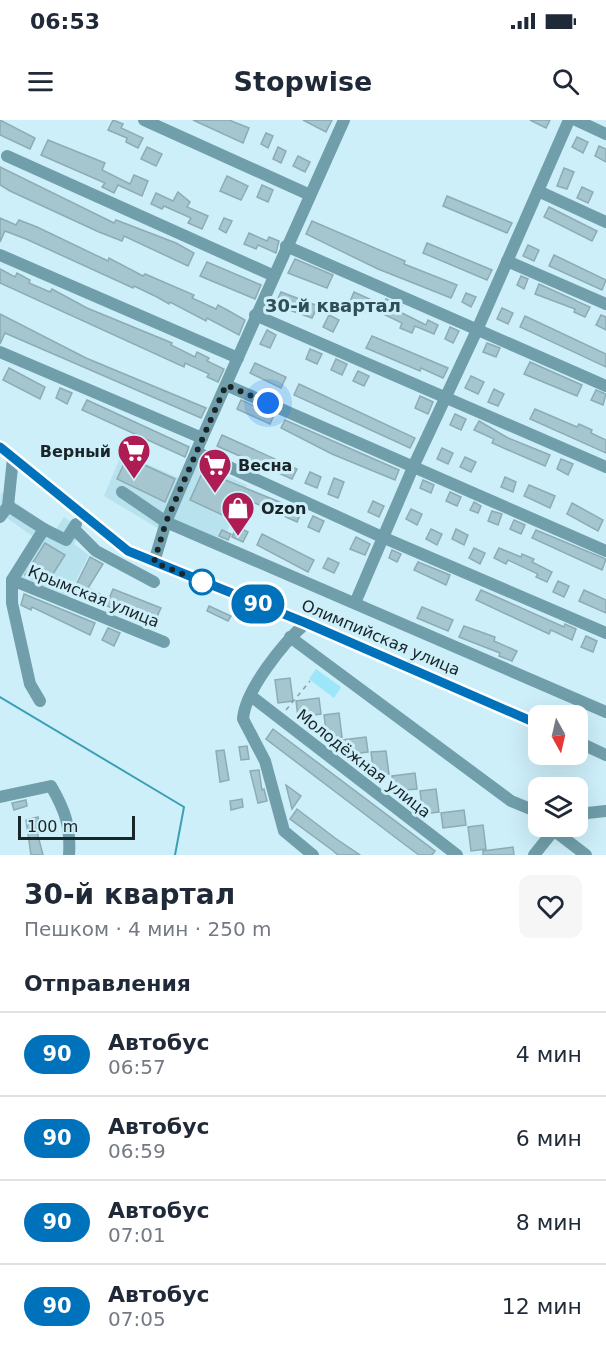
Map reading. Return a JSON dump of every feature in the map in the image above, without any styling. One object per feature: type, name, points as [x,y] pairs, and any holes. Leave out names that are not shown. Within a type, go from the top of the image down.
[{"type":"street","points":[[144,120],[310,195]]},
{"type":"street","points":[[154,562],[166,522],[272,275],[344,120]]},
{"type":"street","points":[[355,603],[382,537],[477,330],[569,120]]},
{"type":"street","points":[[576,120],[606,134]]},
{"type":"street","points":[[582,120],[606,125]]},
{"type":"street","points":[[7,156],[272,275]]},
{"type":"street","points":[[538,191],[606,222]]},
{"type":"street","points":[[286,246],[606,386]]},
{"type":"street","points":[[0,255],[237,358]]},
{"type":"street","points":[[507,261],[606,304]]},
{"type":"street","points":[[255,315],[606,467]]},
{"type":"street","points":[[0,352],[202,438]]},
{"type":"street","points":[[226,385],[414,465],[606,551]]},
{"type":"street","name":"Олимпийская улица","points":[[0,447],[128,551],[306,623],[528,720]]},
{"type":"street","points":[[196,452],[382,537],[606,633]]},
{"type":"street","points":[[0,517],[8,506],[13,458]]},
{"type":"street","points":[[122,492],[166,522],[606,712]]},
{"type":"street","points":[[8,506],[66,540],[81,514]]},
{"type":"street","points":[[40,701],[30,684],[12,603],[12,580],[44,529]]},
{"type":"street","points":[[74,529],[96,551],[154,582]]},
{"type":"street","name":"Крымская улица","points":[[12,580],[164,642]]},
{"type":"street","points":[[306,623],[276,653],[251,696],[244,712],[243,723],[265,761],[281,826],[286,834],[313,855]]},
{"type":"street","points":[[290,637],[511,801],[528,808]]},
{"type":"street","name":"Молодёжная улица","points":[[251,696],[457,855]]},
{"type":"street","points":[[588,747],[606,755]]},
{"type":"street","points":[[0,798],[51,786],[66,813],[70,833],[69,855]]},
{"type":"street","points":[[588,813],[606,811]]},
{"type":"street","points":[[534,855],[554,832],[586,855]]},
{"type":"path","points":[[280,718],[310,681]]},
{"type":"shaded area","points":[[122,453],[181,479],[189,459],[247,485],[219,550],[175,530],[156,527],[104,496]]},
{"type":"shaded area","points":[[1,492],[55,531],[64,517],[82,530],[74,544],[89,555],[64,604],[9,582],[35,538],[0,513]]},
{"type":"shaded area","points":[[316,669],[341,687],[334,698],[309,679]]},
{"type":"building","points":[[0,120],[35,138],[30,149],[0,135]]},
{"type":"building","points":[[113,120],[123,124],[121,128],[143,138],[138,148],[126,142],[127,138],[108,130]]},
{"type":"building","points":[[193,120],[229,120],[249,128],[243,143]]},
{"type":"building","points":[[303,120],[332,120],[326,132]]},
{"type":"building","points":[[530,120],[550,120],[546,128]]},
{"type":"building","points":[[266,133],[273,136],[268,148],[261,144]]},
{"type":"building","points":[[577,137],[588,142],[583,153],[572,147]]},
{"type":"building","points":[[48,140],[105,163],[102,170],[130,184],[134,175],[148,181],[142,196],[118,185],[114,193],[102,187],[105,183],[41,155]]},
{"type":"building","points":[[599,146],[606,149],[606,162],[595,156]]},
{"type":"building","points":[[147,147],[162,154],[156,166],[141,159]]},
{"type":"building","points":[[278,147],[286,151],[281,163],[273,159]]},
{"type":"building","points":[[298,156],[310,162],[305,172],[293,166]]},
{"type":"building","points":[[0,167],[114,223],[116,220],[176,243],[194,253],[188,266],[124,236],[122,241],[99,232],[10,191],[0,185]]},
{"type":"building","points":[[564,168],[574,172],[567,189],[557,186]]},
{"type":"building","points":[[227,176],[248,186],[241,200],[220,191]]},
{"type":"building","points":[[262,185],[273,190],[268,202],[257,197]]},
{"type":"building","points":[[582,187],[593,192],[588,203],[577,198]]},
{"type":"building","points":[[178,192],[190,202],[187,207],[208,216],[202,229],[188,223],[191,218],[164,206],[162,209],[151,204],[156,193],[173,201]]},
{"type":"building","points":[[447,196],[512,223],[507,233],[443,206]]},
{"type":"building","points":[[549,207],[597,231],[592,241],[544,217]]},
{"type":"building","points":[[0,218],[16,225],[19,220],[37,227],[108,261],[109,258],[143,276],[145,274],[194,295],[192,298],[216,309],[218,305],[245,320],[239,335],[207,318],[206,321],[170,302],[169,304],[134,286],[133,288],[26,239],[5,231],[0,242]]},
{"type":"building","points":[[224,218],[232,221],[226,233],[219,229]]},
{"type":"building","points":[[312,221],[405,261],[404,264],[457,285],[451,298],[378,269],[306,234]]},
{"type":"building","points":[[249,233],[267,241],[269,237],[279,241],[276,253],[258,245],[256,249],[244,244]]},
{"type":"building","points":[[427,243],[492,270],[487,280],[423,253]]},
{"type":"building","points":[[528,245],[539,250],[534,261],[523,256]]},
{"type":"building","points":[[554,255],[606,280],[602,290],[549,266]]},
{"type":"building","points":[[295,259],[333,275],[327,288],[288,273]]},
{"type":"building","points":[[207,262],[261,285],[255,299],[200,276]]},
{"type":"building","points":[[0,269],[15,277],[17,273],[30,280],[29,283],[50,292],[52,289],[87,308],[172,343],[171,345],[195,357],[197,352],[209,358],[207,361],[224,369],[218,382],[207,377],[209,374],[185,363],[184,367],[0,283]]},
{"type":"building","points":[[521,276],[528,279],[524,289],[517,285]]},
{"type":"building","points":[[539,284],[590,307],[585,317],[574,312],[575,309],[535,294]]},
{"type":"building","points":[[281,292],[318,306],[312,318],[275,305]]},
{"type":"building","points":[[354,292],[372,300],[366,312],[349,304]]},
{"type":"building","points":[[466,293],[476,297],[471,307],[462,302]]},
{"type":"building","points":[[386,299],[402,306],[400,312],[426,325],[428,320],[438,325],[434,334],[415,326],[412,333],[400,328],[402,323],[379,312]]},
{"type":"building","points":[[502,308],[513,313],[508,324],[497,319]]},
{"type":"building","points":[[0,314],[86,358],[206,408],[201,418],[5,333],[0,344]]},
{"type":"building","points":[[329,315],[339,320],[333,332],[323,327]]},
{"type":"building","points":[[601,315],[606,317],[606,330],[596,325]]},
{"type":"building","points":[[525,316],[606,354],[606,367],[520,327]]},
{"type":"building","points":[[450,327],[459,331],[453,343],[445,339]]},
{"type":"building","points":[[267,330],[276,335],[270,348],[260,344]]},
{"type":"building","points":[[372,336],[448,368],[443,378],[421,368],[420,371],[366,348]]},
{"type":"building","points":[[487,343],[500,348],[496,357],[483,352]]},
{"type":"building","points":[[310,349],[322,354],[317,364],[306,359]]},
{"type":"building","points":[[336,359],[347,364],[342,375],[331,370]]},
{"type":"building","points":[[530,362],[582,385],[577,396],[524,374]]},
{"type":"building","points":[[255,363],[286,377],[281,388],[250,373]]},
{"type":"building","points":[[9,368],[45,387],[40,399],[3,380]]},
{"type":"building","points":[[358,371],[369,376],[364,386],[353,381]]},
{"type":"building","points":[[471,376],[484,382],[478,394],[465,388]]},
{"type":"building","points":[[299,384],[415,438],[410,448],[294,395]]},
{"type":"building","points":[[60,388],[72,393],[67,404],[56,398]]},
{"type":"building","points":[[494,389],[504,394],[498,406],[488,402]]},
{"type":"building","points":[[596,390],[606,394],[603,405],[591,400]]},
{"type":"building","points":[[420,396],[433,402],[428,414],[415,408]]},
{"type":"building","points":[[87,400],[189,447],[185,457],[82,410]]},
{"type":"building","points":[[241,400],[274,415],[270,424],[237,409]]},
{"type":"building","points":[[535,409],[577,427],[579,424],[592,430],[591,433],[606,440],[606,453],[530,419]]},
{"type":"building","points":[[455,414],[466,419],[461,430],[450,425]]},
{"type":"building","points":[[285,420],[399,470],[395,480],[332,454],[281,428]]},
{"type":"building","points":[[479,421],[508,438],[550,455],[545,466],[492,443],[494,439],[474,430]]},
{"type":"building","points":[[222,435],[297,469],[292,479],[217,446]]},
{"type":"building","points":[[442,448],[453,453],[448,464],[437,459]]},
{"type":"building","points":[[127,457],[175,479],[165,502],[117,479]]},
{"type":"building","points":[[465,457],[476,462],[471,472],[460,467]]},
{"type":"building","points":[[561,459],[573,464],[568,475],[557,469]]},
{"type":"building","name":"Весна","points":[[203,471],[302,511],[297,522],[237,495],[227,517],[190,500]]},
{"type":"building","points":[[310,472],[321,477],[317,488],[305,483]]},
{"type":"building","points":[[505,477],[516,482],[513,492],[501,487]]},
{"type":"building","points":[[334,478],[344,482],[338,498],[328,494]]},
{"type":"building","points":[[423,480],[434,485],[431,493],[420,488]]},
{"type":"building","points":[[529,485],[555,496],[550,508],[524,496]]},
{"type":"building","points":[[450,492],[461,497],[457,506],[446,501]]},
{"type":"building","points":[[373,501],[384,506],[379,517],[368,512]]},
{"type":"building","points":[[474,502],[481,506],[478,513],[470,510]]},
{"type":"building","points":[[572,503],[603,520],[598,531],[567,514]]},
{"type":"building","points":[[411,509],[422,514],[417,525],[406,519]]},
{"type":"building","points":[[492,511],[502,514],[498,525],[488,521]]},
{"type":"building","points":[[313,516],[324,521],[319,532],[308,527]]},
{"type":"building","points":[[514,520],[525,525],[521,534],[510,529]]},
{"type":"building","points":[[237,526],[248,532],[243,542],[232,537]]},
{"type":"building","points":[[431,529],[442,534],[437,545],[426,539]]},
{"type":"building","points":[[456,529],[468,535],[464,545],[452,539]]},
{"type":"building","points":[[222,530],[231,534],[228,540],[219,536]]},
{"type":"building","points":[[536,530],[606,559],[602,570],[532,538]]},
{"type":"building","points":[[262,534],[314,560],[308,572],[257,545]]},
{"type":"building","points":[[356,537],[370,544],[365,555],[350,549]]},
{"type":"building","points":[[45,543],[65,555],[46,585],[25,575]]},
{"type":"building","points":[[474,548],[485,553],[480,564],[469,558]]},
{"type":"building","points":[[499,548],[521,557],[522,554],[534,559],[532,562],[552,572],[547,582],[536,577],[538,574],[508,560],[506,564],[494,558]]},
{"type":"building","points":[[392,550],[401,554],[397,562],[389,558]]},
{"type":"building","points":[[90,557],[103,564],[88,588],[109,599],[113,589],[161,608],[154,623],[107,606],[74,589]]},
{"type":"building","points":[[328,558],[339,563],[334,573],[323,568]]},
{"type":"building","points":[[418,562],[450,575],[446,585],[414,570]]},
{"type":"building","points":[[558,581],[569,586],[564,597],[553,592]]},
{"type":"building","points":[[481,590],[564,627],[565,624],[576,629],[572,640],[551,630],[549,634],[476,600]]},
{"type":"building","points":[[584,590],[606,600],[606,613],[579,601]]},
{"type":"building","points":[[24,594],[95,623],[90,635],[32,607],[31,610],[21,605]]},
{"type":"building","points":[[209,606],[231,616],[228,621],[207,611]]},
{"type":"building","points":[[422,607],[453,620],[448,631],[417,618]]},
{"type":"building","points":[[464,626],[495,637],[494,641],[517,651],[512,661],[499,656],[500,653],[459,637]]},
{"type":"building","points":[[108,628],[120,633],[114,646],[102,640]]},
{"type":"building","points":[[586,636],[597,641],[593,652],[581,647]]},
{"type":"building","points":[[290,678],[293,701],[278,703],[275,680]]},
{"type":"building","points":[[319,698],[321,714],[298,717],[296,701]]},
{"type":"building","points":[[339,713],[342,737],[327,739],[324,715]]},
{"type":"building","points":[[273,729],[435,851],[432,855],[419,855],[266,739]]},
{"type":"building","points":[[366,737],[368,752],[344,755],[342,740]]},
{"type":"building","points":[[247,746],[249,759],[241,760],[239,747]]},
{"type":"building","points":[[224,750],[229,780],[220,782],[216,751]]},
{"type":"building","points":[[386,751],[389,774],[374,776],[371,752]]},
{"type":"building","points":[[259,770],[262,790],[264,789],[267,801],[258,803],[250,771]]},
{"type":"building","points":[[415,773],[417,789],[394,791],[392,776]]},
{"type":"building","points":[[286,785],[301,796],[292,809]]},
{"type":"building","points":[[436,789],[439,812],[423,814],[420,791]]},
{"type":"building","points":[[242,799],[243,807],[231,810],[230,801]]},
{"type":"building","points":[[26,800],[27,806],[14,810],[12,803]]},
{"type":"building","points":[[297,809],[360,855],[338,855],[290,819]]},
{"type":"building","points":[[464,810],[466,825],[443,828],[441,813]]},
{"type":"building","points":[[38,817],[40,827],[36,828],[43,855],[31,855],[26,820]]},
{"type":"building","points":[[483,825],[486,849],[471,851],[468,827]]},
{"type":"building","points":[[513,847],[514,855],[483,855],[483,851]]},
{"type":"waterway","points":[[0,697],[184,807],[175,855]]},
{"type":"bus line","name":"90","points":[[0,447],[128,551],[306,623],[528,719]]},
{"type":"place","name":"Верный","points":[[134,480]]},
{"type":"place","name":"Весна","points":[[215,494]]},
{"type":"place","name":"Ozon","points":[[238,537]]},
{"type":"district","name":"30-й квартал","points":[[333,306]]},
{"type":"route","points":[[202,582],[154,562],[166,522],[226,385],[268,403]]}]
